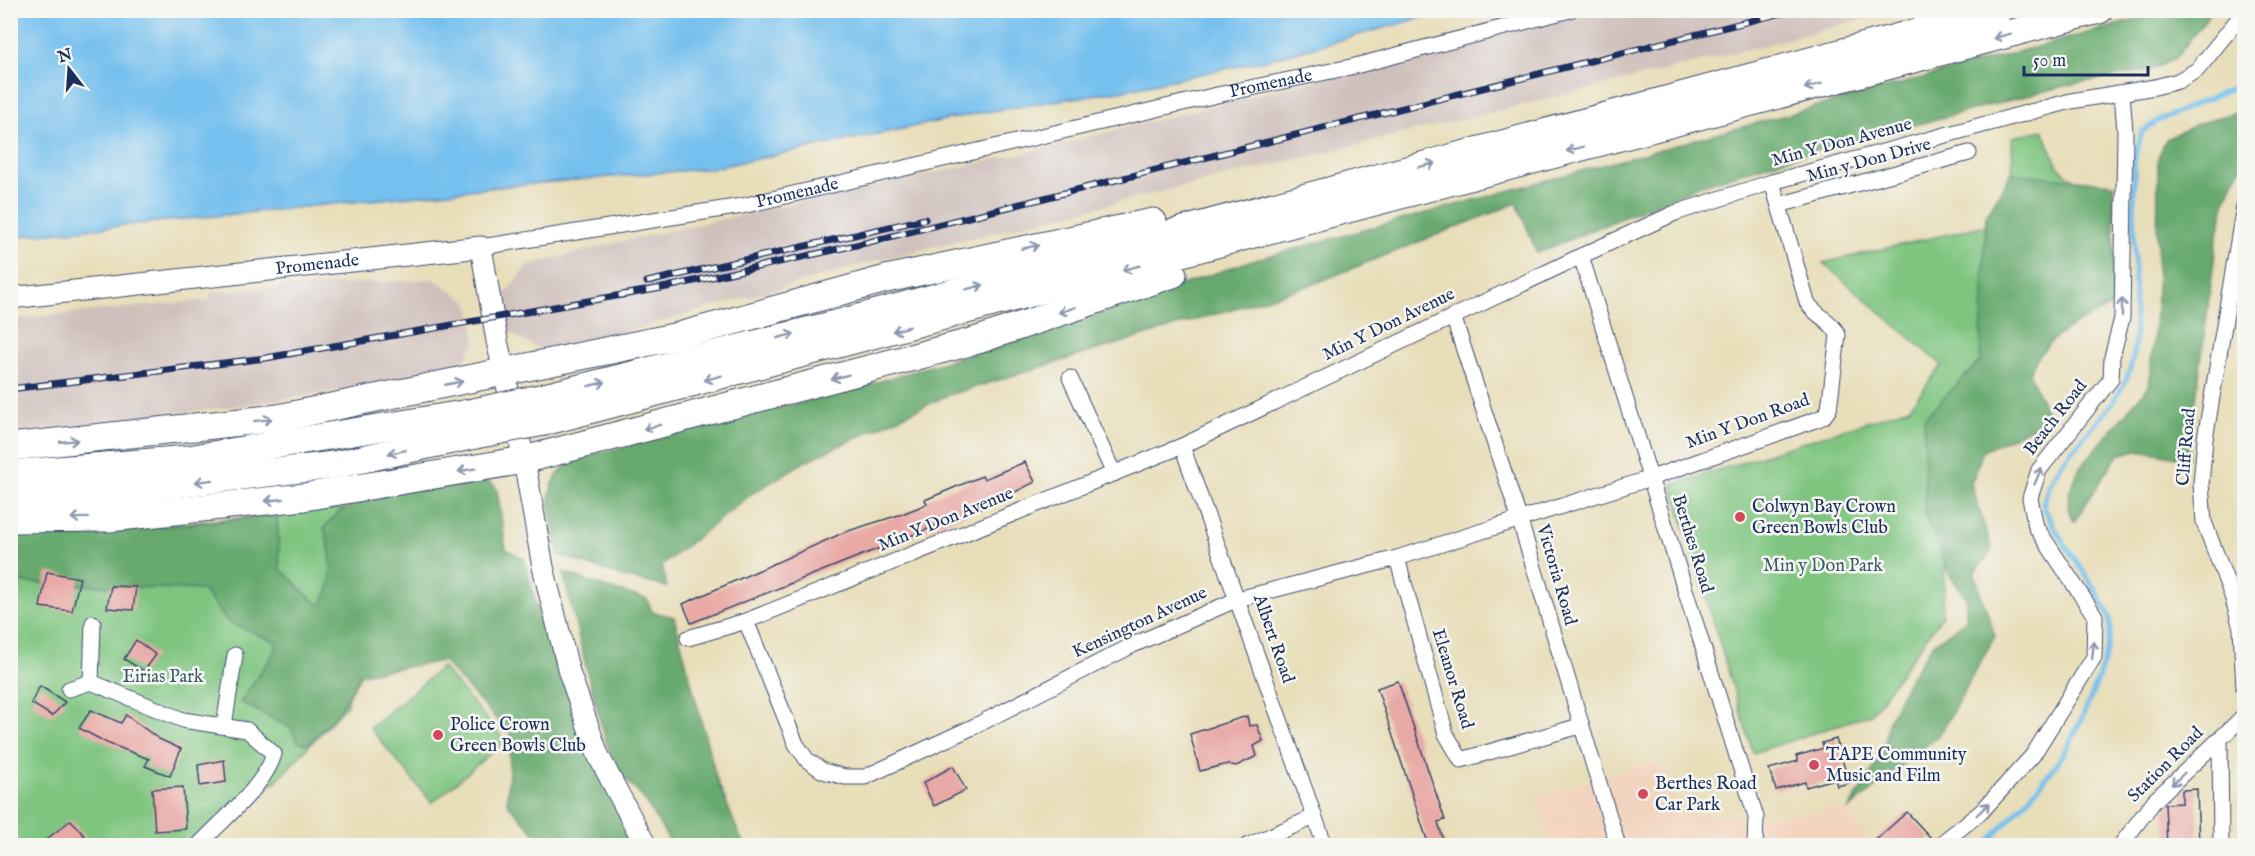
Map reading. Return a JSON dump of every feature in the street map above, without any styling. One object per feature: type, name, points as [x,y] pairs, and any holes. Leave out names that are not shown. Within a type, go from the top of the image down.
[{"type":"highway","points":[[10,519],[110,518],[304,497],[524,460],[978,340],[1394,186],[1999,10]]},
{"type":"highway","points":[[10,474],[188,459],[472,424],[542,410],[1394,186],[2099,10]]},
{"type":"highway","points":[[10,447],[278,418],[679,336],[886,279],[1019,249],[1394,186]]},
{"type":"highway","points":[[10,497],[117,491],[334,465],[472,424]]},
{"type":"street","name":"Promenade","points":[[10,298],[481,247],[742,206],[1217,95],[1355,66],[1570,10]]},
{"type":"street","points":[[2122,93],[2178,81],[2197,70],[2244,12]]},
{"type":"street","name":"Min Y Don Avenue","points":[[688,638],[746,621],[1182,446],[1675,213],[1772,182],[2071,101],[2122,93]]},
{"type":"street","name":"Beach Road","points":[[1938,846],[1981,812],[2033,755],[2094,657],[2096,616],[2036,527],[2030,498],[2039,470],[2111,379],[2112,357],[2122,318],[2125,132],[2122,93]]},
{"type":"street","name":"Min y Don Drive","points":[[1779,206],[1969,153]]},
{"type":"street","name":"Min Y Don Road","points":[[1651,478],[1818,419],[1824,416],[1828,409],[1838,335],[1835,328],[1815,314],[1807,302],[1772,182]]},
{"type":"street","name":"Cliff Road","points":[[2244,206],[2205,439],[2201,484],[2204,522],[2232,596],[2241,628],[2244,688]]},
{"type":"street","points":[[481,247],[543,567],[568,672],[598,755],[646,846]]},
{"type":"street","name":"Berthes Road","points":[[1581,256],[1756,817],[1755,846]]},
{"type":"street","name":"Victoria Road","points":[[1453,316],[1519,518],[1618,846]]},
{"type":"street","points":[[1070,378],[1114,474]]},
{"type":"street","name":"Albert Road","points":[[1182,446],[1325,846]]},
{"type":"street","name":"Kensington Avenue","points":[[746,621],[796,744],[807,760],[823,771],[845,777],[865,777],[975,726],[1133,645],[1238,599],[1396,558],[1651,478]]},
{"type":"street","name":"Eleanor Road","points":[[1396,558],[1446,734],[1461,760],[1580,726]]},
{"type":"street","points":[[91,682],[93,623]]},
{"type":"street","points":[[224,726],[235,656]]},
{"type":"street","points":[[69,689],[91,682],[183,720],[247,730],[274,754],[272,763],[260,782],[198,846]]},
{"type":"street","name":"Station Road","points":[[2120,846],[2154,801],[2244,716]]},
{"type":"street","points":[[2220,739],[2221,846]]},
{"type":"street","points":[[1247,846],[1314,817]]},
{"type":"shaded area","points":[[1588,11],[1894,11],[1696,63],[882,259],[548,354],[508,332],[502,298],[528,265],[636,238],[1038,150]]},
{"type":"shaded area","points":[[434,279],[469,303],[476,341],[455,374],[216,409],[11,433],[11,319],[210,300],[210,292]]},
{"type":"shaded area","points":[[1653,762],[1667,771],[1678,814],[1756,817],[1848,810],[1871,845],[1550,845],[1536,796]]},
{"type":"shaded area","points":[[2131,839],[2244,839],[2244,845],[2131,846]]},
{"type":"green space","points":[[2209,10],[2211,12],[2176,58],[2151,70],[2068,85],[1792,157],[1699,186],[1537,253],[1517,203],[1308,286],[946,396],[804,462],[753,493],[662,565],[667,587],[620,576],[559,555],[551,515],[551,491],[555,479],[575,459],[851,390],[1068,325],[1250,261],[2168,11]]},
{"type":"green space","points":[[2244,110],[2244,164],[2228,196],[2217,239],[2188,459],[2137,450],[2118,455],[2074,522],[2068,507],[2069,493],[2079,469],[2149,386],[2157,301],[2158,158],[2166,139],[2197,124]]},
{"type":"green space","name":"Min y Don Park","points":[[2043,130],[2058,167],[2101,200],[2022,366],[1951,489],[1942,616],[1871,714],[1753,753],[1672,485],[1909,408],[1942,365],[1823,263],[2013,219],[2012,137]]},
{"type":"green space","points":[[2011,173],[2114,184],[2114,304],[2064,331],[2044,349],[2029,373],[2050,419],[1983,451],[1971,484],[1992,550],[1974,573],[1995,636],[1940,734],[1848,810],[1884,752],[1888,723],[1906,684],[1933,644],[1966,620],[1966,597],[1951,577],[1925,515],[1924,418],[1980,361],[1986,216]]},
{"type":"green space","points":[[488,482],[497,490],[506,549],[524,559],[539,616],[640,845],[546,845],[507,803],[511,735],[443,661],[361,674],[337,714],[309,744],[298,742],[291,728],[240,702],[276,650],[276,642],[228,622],[203,590],[11,582],[11,533],[122,531],[277,515],[280,569],[321,605],[326,597],[331,578],[329,548],[324,528],[338,513],[356,502],[399,489],[446,483]]},
{"type":"green space","name":"Eirias Park","points":[[484,496],[356,640],[347,705],[281,776],[206,845],[11,846],[11,531],[89,531]]},
{"type":"green space","points":[[563,572],[647,599],[652,612],[674,617],[716,777],[740,837],[746,845],[672,845],[644,799],[618,771],[607,745]]},
{"type":"green space","name":"Police Crown Green Bowls Club","points":[[442,667],[505,741],[432,803],[370,728]]},
{"type":"water","points":[[11,10],[1447,11],[1266,60],[1124,90],[979,113],[713,168],[508,186],[11,237]]},
{"type":"building","points":[[1025,462],[1035,482],[993,503],[691,623],[683,604],[845,532],[902,514],[927,504],[925,500],[951,489],[982,476],[984,479]]},
{"type":"building","points":[[47,572],[80,578],[72,611],[40,607]]},
{"type":"building","points":[[111,586],[136,587],[133,610],[107,608]]},
{"type":"building","points":[[136,640],[156,655],[144,671],[124,659]]},
{"type":"building","points":[[1398,681],[1445,820],[1438,822],[1445,846],[1429,846],[1377,688]]},
{"type":"building","points":[[40,686],[65,702],[52,716],[31,703]]},
{"type":"building","points":[[91,710],[121,723],[126,715],[159,739],[181,749],[170,776],[145,766],[149,759],[107,743],[79,728]]},
{"type":"building","points":[[1247,716],[1249,726],[1257,725],[1263,741],[1254,746],[1257,756],[1236,766],[1228,764],[1200,771],[1190,734]]},
{"type":"building","name":"TAPE Community Music and Film","points":[[1836,739],[1849,783],[1837,786],[1835,779],[1806,787],[1805,782],[1776,790],[1769,769],[1798,761],[1796,756],[1824,748],[1822,743]]},
{"type":"building","points":[[224,760],[226,782],[200,786],[198,765]]},
{"type":"building","points":[[953,766],[966,790],[934,806],[923,783]]},
{"type":"building","points":[[183,787],[186,829],[155,831],[152,789]]},
{"type":"building","points":[[2197,789],[2199,846],[2167,846],[2165,804],[2182,803],[2182,790]]},
{"type":"building","points":[[1907,812],[1931,838],[1922,846],[1869,846]]},
{"type":"building","points":[[71,820],[93,846],[38,846]]},
{"type":"waterway","points":[[1985,846],[2034,793],[2060,759],[2086,710],[2103,666],[2108,645],[2110,627],[2108,614],[2093,586],[2058,533],[2043,504],[2050,484],[2060,467],[2111,405],[2122,388],[2131,366],[2135,342],[2134,160],[2142,132],[2157,121],[2240,85],[2244,80]]},
{"type":"railway","points":[[10,389],[266,358],[667,287],[865,243],[1794,10]]},
{"type":"railway","points":[[647,282],[925,219]]},
{"type":"place","name":"Colwyn Bay Crown Green Bowls Club","points":[[1740,517]]},
{"type":"place","name":"Police Crown Green Bowls Club","points":[[438,735]]},
{"type":"place","name":"TAPE Community Music and Film","points":[[1814,765]]},
{"type":"place","name":"Berthes Road Car Park","points":[[1643,794]]}]
